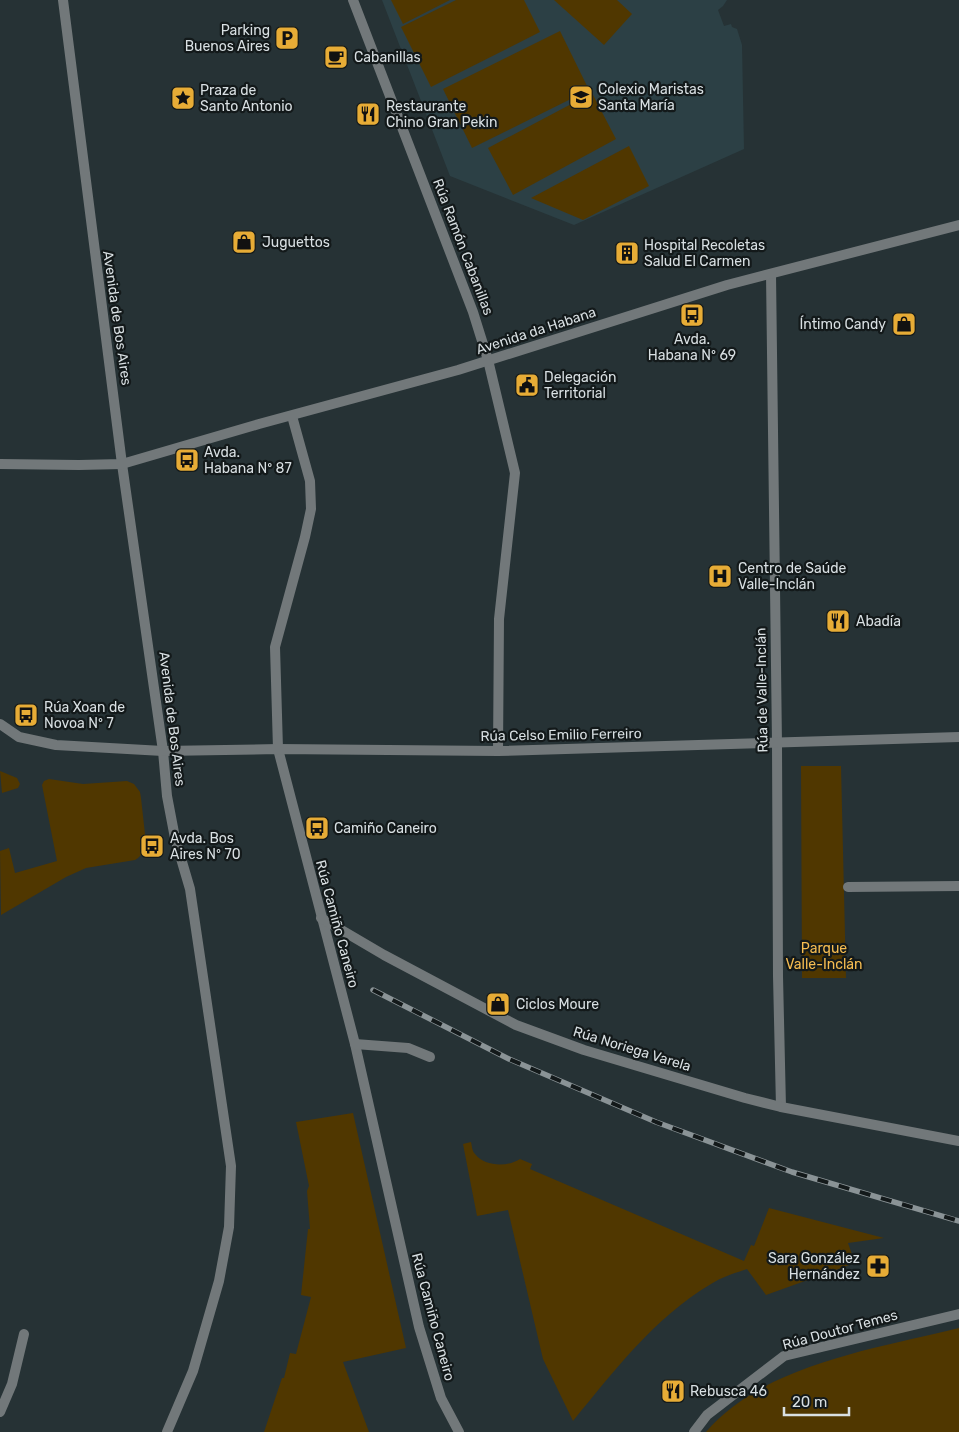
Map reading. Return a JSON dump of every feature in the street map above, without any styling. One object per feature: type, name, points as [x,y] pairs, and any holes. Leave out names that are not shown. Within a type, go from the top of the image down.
[{"type":"street","name":"Avenida de Bos Aires","points":[[63,0],[122,464],[163,751],[167,796],[175,838],[190,889],[231,1166],[229,1227],[219,1281],[193,1371],[167,1432]]},
{"type":"street","name":"Rúa Ramón Cabanillas","points":[[353,0],[474,312],[488,360],[515,473],[499,619],[498,751]]},
{"type":"street","name":"Avenida da Habana","points":[[0,464],[80,466],[122,464],[259,424],[458,370],[727,285],[959,225]]},
{"type":"street","name":"Rúa de Valle-Inclán","points":[[771,274],[781,1107]]},
{"type":"street","name":"Rúa Camiño Caneiro","points":[[292,416],[310,481],[311,509],[275,648],[278,749],[355,1044],[419,1327],[441,1398],[459,1432]]},
{"type":"street","name":"Rúa Celso Emilio Ferreiro","points":[[0,724],[19,737],[56,745],[163,751],[278,749],[498,751],[959,737]]},
{"type":"street","points":[[848,888],[959,886]]},
{"type":"street","name":"Rúa Noriega Varela","points":[[321,918],[384,955],[516,1025],[584,1050],[781,1107],[959,1141]]},
{"type":"street","points":[[355,1044],[408,1048],[430,1057]]},
{"type":"street","name":"Rúa Doutor Temes","points":[[694,1432],[707,1415],[784,1356],[959,1314]]},
{"type":"street","points":[[0,1412],[12,1384],[24,1334]]},
{"type":"shaded area","name":"Colexio Maristas Santa María","points":[[382,0],[727,0],[718,10],[724,26],[731,24],[732,27],[737,29],[742,45],[744,149],[574,225],[450,176]]},
{"type":"green space","points":[[391,0],[450,0],[403,24]]},
{"type":"green space","points":[[456,0],[524,0],[540,32],[431,87],[401,27]]},
{"type":"green space","points":[[554,0],[617,0],[632,14],[604,45]]},
{"type":"green space","points":[[560,31],[589,90],[472,148],[443,89]]},
{"type":"green space","points":[[592,93],[616,139],[513,195],[488,148]]},
{"type":"green space","points":[[629,146],[649,186],[583,220],[531,198]]},
{"type":"green space","name":"Parque Valle-Inclán","points":[[801,766],[841,766],[846,978],[802,978]]},
{"type":"green space","points":[[0,771],[17,778],[20,784],[18,788],[2,793]]},
{"type":"green space","points":[[49,779],[83,784],[127,781],[134,784],[140,792],[146,843],[141,855],[135,860],[86,868],[66,877],[1,915],[0,851],[9,848],[15,873],[57,861],[42,785],[44,781]]},
{"type":"green space","points":[[353,1113],[406,1348],[343,1362],[369,1432],[264,1432],[282,1378],[284,1378],[290,1353],[296,1354],[311,1297],[301,1295],[308,1229],[310,1229],[307,1191],[309,1186],[296,1122]]},
{"type":"green space","points":[[471,1142],[474,1153],[485,1161],[503,1164],[520,1159],[532,1164],[530,1169],[744,1261],[751,1245],[754,1246],[769,1208],[884,1238],[848,1243],[855,1263],[766,1295],[747,1269],[715,1282],[690,1298],[653,1329],[636,1346],[573,1421],[543,1359],[508,1210],[477,1216],[463,1144]]},
{"type":"green space","points":[[959,1328],[959,1432],[706,1432],[730,1409],[758,1390],[789,1375],[823,1362],[858,1352]]},
{"type":"railway","points":[[373,990],[509,1059],[656,1122],[792,1172],[959,1221]]},
{"type":"place","name":"Parking Buenos Aires","points":[[287,38]]},
{"type":"place","name":"Cabanillas","points":[[336,57]]},
{"type":"place","name":"Colexio Maristas Santa María","points":[[581,97]]},
{"type":"place","name":"Praza de Santo Antonio","points":[[183,98]]},
{"type":"place","name":"Restaurante Chino Gran Pekin","points":[[368,114]]},
{"type":"place","name":"Juguettos","points":[[244,242]]},
{"type":"place","name":"Hospital Recoletas Salud El Carmen","points":[[627,253]]},
{"type":"place","name":"Avda. Habana Nº 69","points":[[692,315]]},
{"type":"place","name":"Íntimo Candy","points":[[904,324]]},
{"type":"place","name":"Delegación Territorial","points":[[527,385]]},
{"type":"place","name":"Avda. Habana Nº 87","points":[[187,460]]},
{"type":"place","name":"Centro de Saúde Valle-Inclán","points":[[720,576]]},
{"type":"place","name":"Abadía","points":[[838,621]]},
{"type":"place","name":"Rúa Xoan de Novoa Nº 7","points":[[26,715]]},
{"type":"place","name":"Camiño Caneiro","points":[[317,828]]},
{"type":"place","name":"Avda. Bos Aires Nº 70","points":[[152,846]]},
{"type":"place","name":"Ciclos Moure","points":[[498,1004]]},
{"type":"place","name":"Sara González Hernández","points":[[878,1266]]},
{"type":"place","name":"Rebusca 46","points":[[673,1391]]}]
